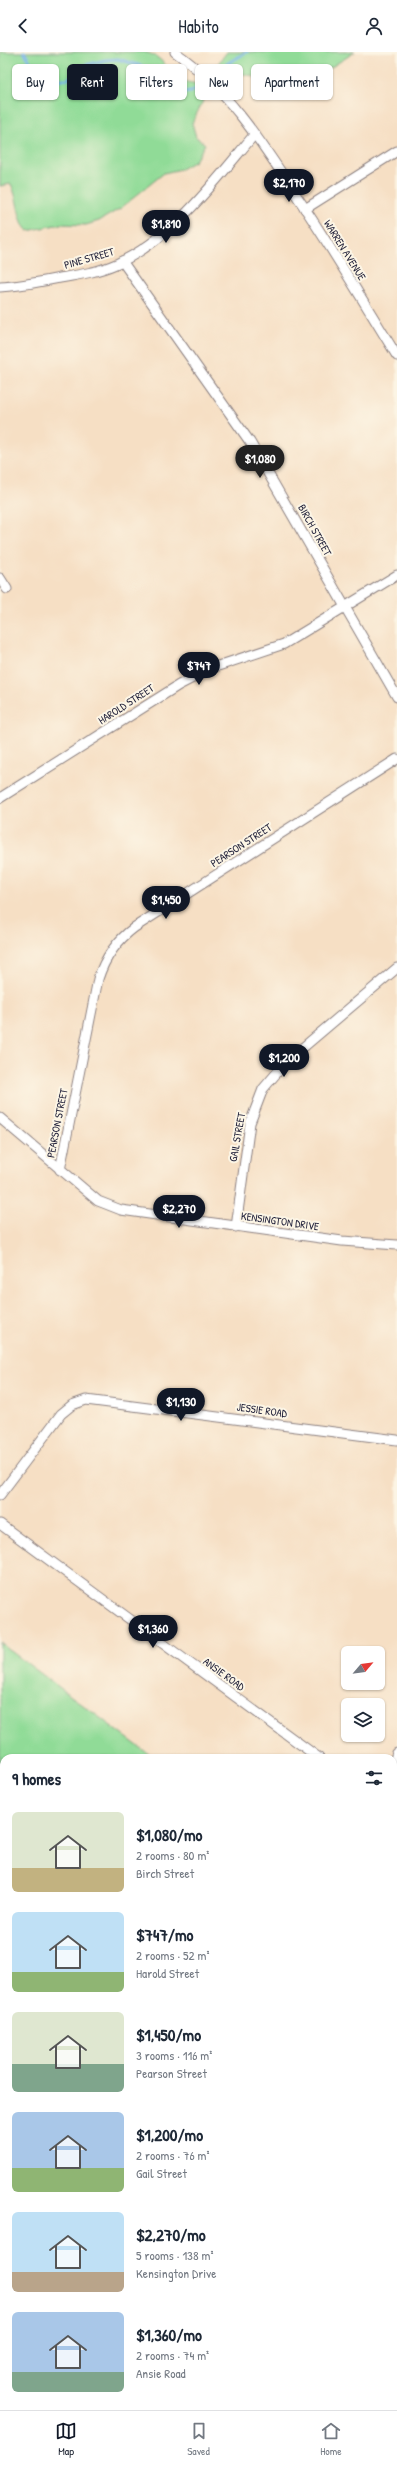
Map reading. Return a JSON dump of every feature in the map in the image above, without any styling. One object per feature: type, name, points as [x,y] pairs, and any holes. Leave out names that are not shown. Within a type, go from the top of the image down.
[{"type":"street","name":"WARREN AVENUE","points":[[175,52],[212,85],[254,135],[305,209],[397,356]]},
{"type":"street","name":"PINE STREET","points":[[0,287],[33,284],[88,272],[122,261],[149,244],[174,223],[208,190],[254,135]]},
{"type":"street","points":[[305,209],[397,151]]},
{"type":"street","name":"BIRCH STREET","points":[[122,261],[250,442],[344,608],[397,697]]},
{"type":"street","name":"HAROLD STREET","points":[[0,798],[179,685],[212,668],[284,644],[397,575]]},
{"type":"street","points":[[0,578],[7,590]]},
{"type":"street","name":"PEARSON STREET","points":[[60,1170],[98,979],[105,960],[114,946],[135,927],[397,759]]},
{"type":"street","name":"GAIL STREET","points":[[236,1227],[250,1123],[263,1089],[287,1061],[397,968]]},
{"type":"street","name":"KENSINGTON DRIVE","points":[[0,1118],[98,1201],[121,1210],[342,1241],[397,1246]]},
{"type":"street","name":"JESSIE ROAD","points":[[0,1495],[61,1414],[72,1405],[86,1400],[397,1440]]},
{"type":"street","name":"ANSIE ROAD","points":[[0,1524],[314,1754]]},
{"type":"green space","points":[[0,52],[144,52],[155,56],[165,64],[126,64],[126,100],[187,100],[187,82],[195,84],[195,100],[203,100],[192,123],[196,137],[205,144],[195,161],[181,169],[164,173],[121,208],[99,221],[86,225],[60,224],[28,231],[22,222],[11,184],[0,186]]},
{"type":"green space","points":[[227,52],[355,52],[333,66],[333,64],[251,64],[251,76],[243,74],[243,64],[218,64]]},
{"type":"green space","points":[[0,1643],[149,1754],[0,1754]]},
{"type":"waterway","points":[[24,52],[40,77],[47,80],[68,79],[82,66],[105,60],[118,59],[151,69],[159,73],[172,88],[180,93],[191,92],[195,90]]},
{"type":"waterway","points":[[227,64],[247,52]]}]
